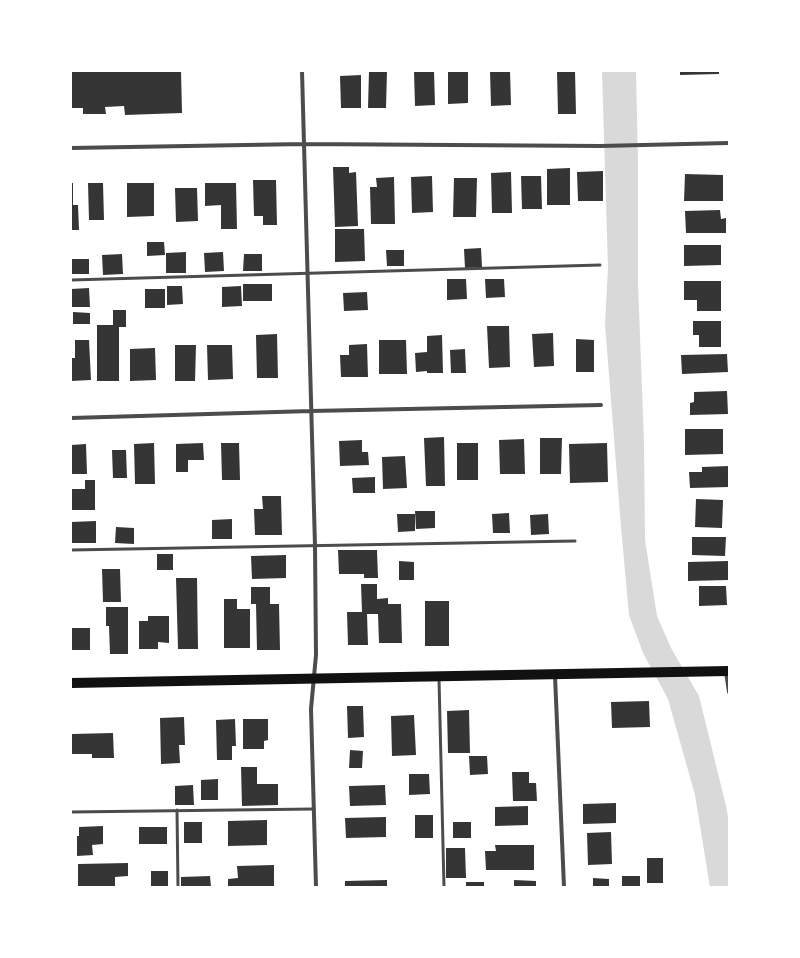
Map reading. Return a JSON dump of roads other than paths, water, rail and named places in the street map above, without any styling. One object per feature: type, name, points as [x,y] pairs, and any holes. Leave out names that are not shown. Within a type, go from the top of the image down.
[{"type":"main road","points":[[71,683],[727,672]]},
{"type":"street","points":[[302,71],[316,546],[316,654],[311,709],[316,887]]},
{"type":"street","points":[[71,148],[304,144],[600,146],[729,143]]},
{"type":"street","points":[[71,418],[601,405]]},
{"type":"street","points":[[727,672],[729,692]]},
{"type":"street","points":[[555,675],[564,887]]},
{"type":"lane","points":[[71,280],[600,265]]},
{"type":"lane","points":[[71,550],[575,541]]},
{"type":"lane","points":[[438,677],[444,887]]},
{"type":"lane","points":[[71,812],[314,808]]},
{"type":"lane","points":[[177,810],[178,887]]}]
